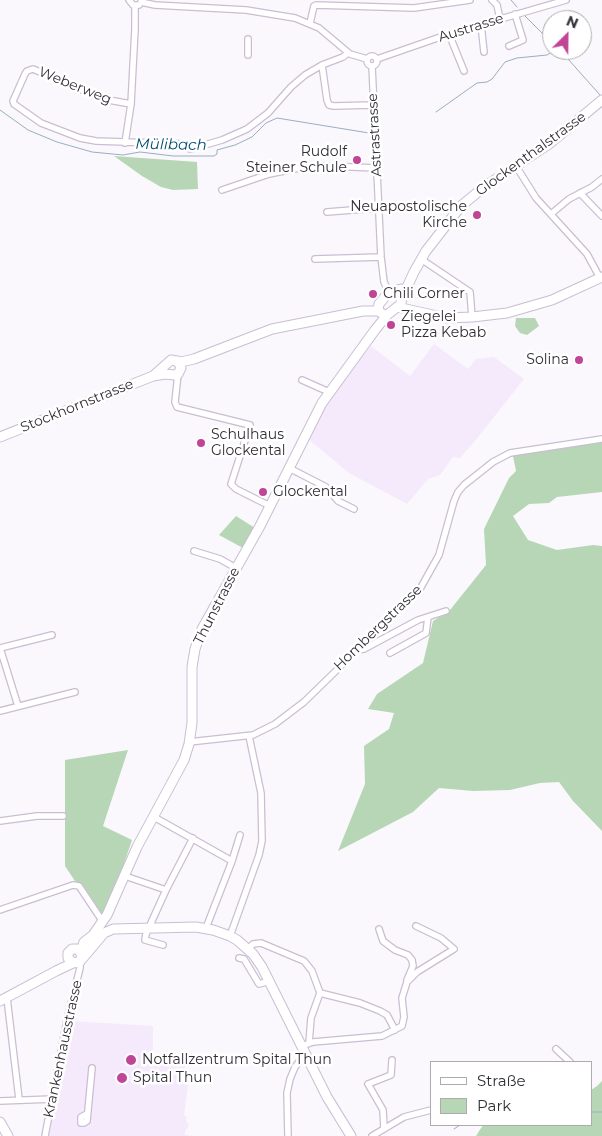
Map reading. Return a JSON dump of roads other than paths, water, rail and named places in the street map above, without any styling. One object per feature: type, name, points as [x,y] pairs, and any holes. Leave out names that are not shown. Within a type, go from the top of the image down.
[{"type":"main road","name":"Glockenthalstrasse","points":[[397,298],[437,236],[462,206],[484,187],[549,144],[602,100]]},
{"type":"main road","points":[[397,298],[415,311],[441,317],[472,317],[507,313],[552,300],[601,277]]},
{"type":"main road","points":[[381,311],[397,298]]},
{"type":"main road","points":[[381,311],[397,298]]},
{"type":"main road","name":"Stockhornstrasse","points":[[0,437],[153,376],[174,370],[194,359],[272,329],[363,311],[381,311]]},
{"type":"main road","name":"Thunstrasse","points":[[101,925],[137,847],[180,770],[189,742],[192,720],[191,675],[194,652],[204,626],[270,506],[308,428],[329,392],[375,330],[381,311]]},
{"type":"main road","points":[[77,955],[83,937],[101,925]]},
{"type":"main road","points":[[4,1000],[56,971],[93,945],[108,930],[184,926],[206,928],[230,936],[248,949],[258,960],[306,1048],[327,1097],[351,1136]]},
{"type":"main road","points":[[0,1122],[8,1136]]},
{"type":"street","points":[[129,0],[135,6],[139,5],[141,1],[155,5],[266,12],[294,18],[310,23],[323,31],[348,53],[368,60]]},
{"type":"street","points":[[310,23],[314,6],[316,5],[414,8],[470,0]]},
{"type":"street","points":[[492,0],[497,5],[500,19]]},
{"type":"street","name":"Austrasse","points":[[377,60],[449,34],[566,0]]},
{"type":"street","name":"Weberweg","points":[[130,104],[103,99],[33,69],[25,74],[13,100],[14,104],[41,124],[63,133],[96,142],[125,143],[130,104],[136,29],[135,6]]},
{"type":"street","points":[[509,46],[523,40],[515,14]]},
{"type":"street","points":[[482,24],[484,52]]},
{"type":"street","points":[[449,34],[464,71]]},
{"type":"street","points":[[248,39],[248,55]]},
{"type":"street","points":[[125,143],[198,146],[228,138],[254,124],[268,113],[291,87],[305,75],[348,53]]},
{"type":"street","points":[[372,56],[377,60],[376,64],[372,66],[368,64],[368,60],[372,56]]},
{"type":"street","points":[[322,65],[327,100],[330,105],[373,105]]},
{"type":"street","name":"Astrastrasse","points":[[372,66],[381,258],[384,282],[397,298]]},
{"type":"street","points":[[222,190],[269,174],[299,168],[327,166],[376,168]]},
{"type":"street","points":[[516,166],[536,198],[587,254],[601,277]]},
{"type":"street","points":[[551,214],[569,199],[602,179]]},
{"type":"street","points":[[580,193],[602,216]]},
{"type":"street","points":[[327,212],[378,208]]},
{"type":"street","points":[[315,260],[381,258]]},
{"type":"street","points":[[421,259],[470,292],[472,317]]},
{"type":"street","points":[[174,370],[177,390],[175,404],[178,408],[250,424],[231,484],[236,489],[270,506]]},
{"type":"street","points":[[302,380],[329,392]]},
{"type":"street","name":"Hombergstrasse","points":[[189,742],[249,736],[266,730],[293,710],[416,594],[440,555],[456,496],[460,489],[493,462],[510,453],[602,439]]},
{"type":"street","points":[[289,468],[326,487],[338,501],[354,509]]},
{"type":"street","points":[[194,551],[220,559],[236,568]]},
{"type":"street","points":[[356,650],[362,650],[418,620],[446,611]]},
{"type":"street","points":[[390,653],[426,633],[428,617]]},
{"type":"street","points":[[18,706],[0,648],[52,635]]},
{"type":"street","points":[[0,711],[75,692]]},
{"type":"street","points":[[230,936],[262,841],[261,793],[249,736]]},
{"type":"street","points":[[0,820],[37,816],[63,816]]},
{"type":"street","points":[[154,817],[232,861]]},
{"type":"street","points":[[206,928],[240,835]]},
{"type":"street","points":[[163,945],[145,940],[166,890],[193,838]]},
{"type":"street","points":[[125,876],[166,890]]},
{"type":"street","points":[[0,910],[73,885],[79,886],[101,925]]},
{"type":"street","points":[[407,982],[417,972],[454,948],[441,938],[416,926]]},
{"type":"street","points":[[306,1048],[382,1036],[402,1026],[404,1022],[402,998],[407,977],[413,966],[412,960],[408,955],[395,950],[383,941],[378,929]]},
{"type":"street","points":[[248,949],[253,944],[261,943],[304,961],[312,971],[320,993],[310,1024],[306,1048],[290,1079],[287,1093],[288,1136]]},
{"type":"street","name":"Krankenhausstrasse","points":[[45,1136],[67,1020],[80,968],[77,955]]},
{"type":"street","points":[[239,958],[244,959],[259,984],[270,981]]},
{"type":"street","points":[[320,993],[360,1003],[380,1011],[388,1015],[396,1030]]},
{"type":"street","points":[[4,1000],[19,1099]]},
{"type":"street","points":[[556,1049],[569,1061]]},
{"type":"street","points":[[384,1129],[383,1110],[368,1084],[391,1075],[392,1060]]},
{"type":"street","points":[[87,1114],[92,1068]]},
{"type":"street","points":[[0,1101],[53,1099]]},
{"type":"street","points":[[372,1136],[404,1117],[430,1110]]},
{"type":"waterway","points":[[511,0],[517,7]]},
{"type":"waterway","points":[[524,15],[542,33]]},
{"type":"waterway","name":"Mülibach","points":[[436,112],[477,83],[487,82],[492,79],[505,62],[517,58],[542,56]]},
{"type":"waterway","points":[[569,60],[600,95]]},
{"type":"waterway","name":"Mülibach","points":[[0,110],[28,130],[57,142],[92,152],[123,155],[140,152],[173,156],[214,156],[217,154],[217,150],[235,145],[252,137],[266,123],[277,118],[369,133]]},
{"type":"waterway","points":[[592,1112],[602,1112]]},
{"type":"waterway","points":[[454,1129],[458,1126]]},
{"type":"place","name":"Rudolf Steiner Schule","points":[[357,160]]},
{"type":"place","name":"Neuapostolische Kirche","points":[[477,215]]},
{"type":"place","name":"Chili Corner","points":[[373,294]]},
{"type":"place","name":"Ziegelei Pizza Kebab","points":[[391,325]]},
{"type":"place","name":"Solina","points":[[579,360]]},
{"type":"place","name":"Schulhaus Glockental","points":[[201,443]]},
{"type":"place","name":"Glockental","points":[[263,492]]},
{"type":"place","name":"Notfallzentrum Spital Thun","points":[[131,1060]]},
{"type":"place","name":"Spital Thun","points":[[122,1078]]}]
